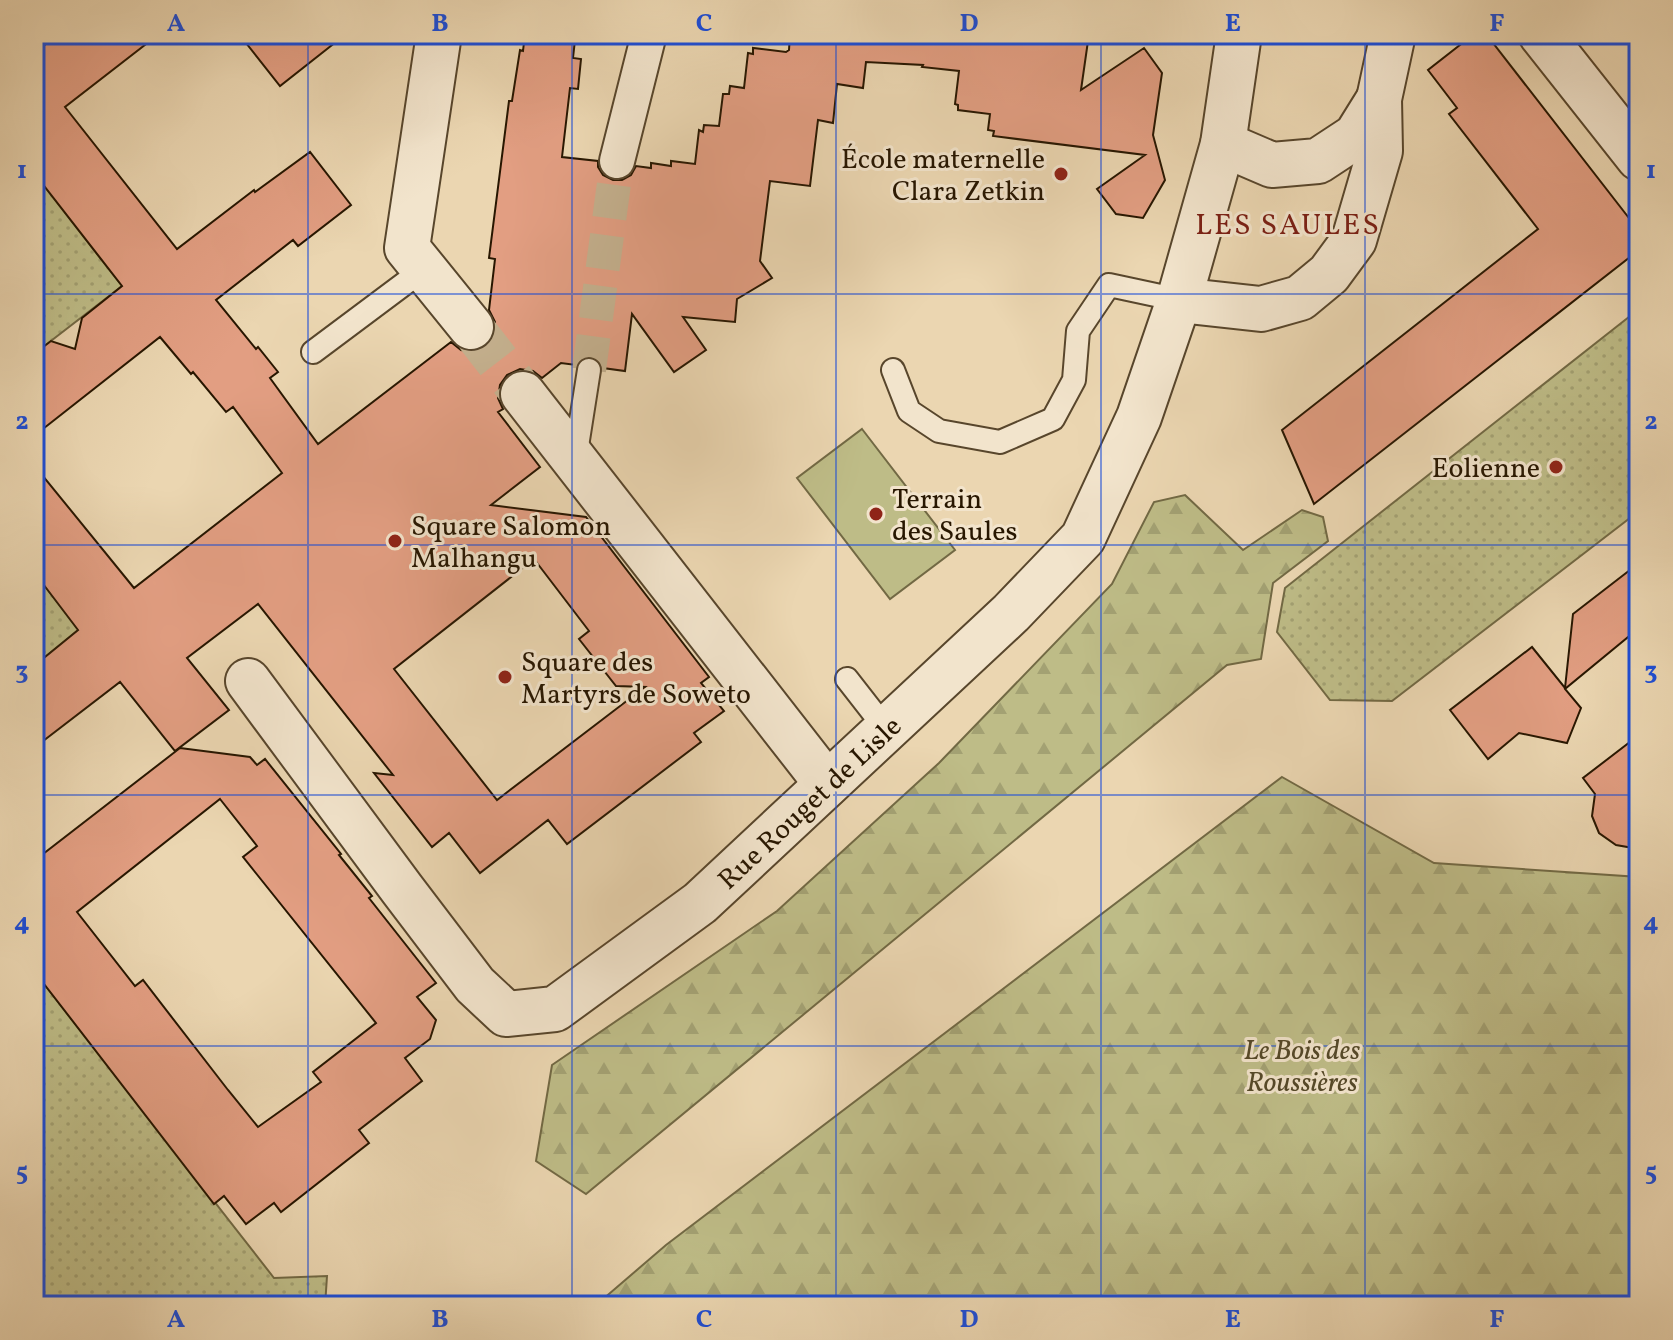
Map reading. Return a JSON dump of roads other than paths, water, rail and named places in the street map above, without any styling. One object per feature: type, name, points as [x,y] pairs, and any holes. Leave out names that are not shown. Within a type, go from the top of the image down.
[{"type":"street","points":[[439,34],[407,248],[471,327]]},
{"type":"street","points":[[617,161],[649,34]]},
{"type":"street","name":"Rue Rouget de Lisle","points":[[248,681],[475,985],[506,1014],[555,1009],[700,903],[1011,613],[1083,538],[1139,417],[1179,300],[1223,144],[1239,34]]},
{"type":"street","points":[[1179,300],[1261,309],[1300,298],[1329,274],[1354,240],[1380,151],[1379,99],[1393,34]]},
{"type":"street","points":[[1541,34],[1639,158]]},
{"type":"street","points":[[1223,144],[1272,165],[1318,161],[1356,136],[1379,99]]},
{"type":"street","points":[[523,394],[827,784]]},
{"type":"lane","points":[[313,352],[424,269]]},
{"type":"lane","points":[[893,370],[909,411],[939,431],[1000,442],[1053,419],[1074,380],[1078,331],[1109,285],[1179,300]]},
{"type":"lane","points":[[575,460],[589,370]]},
{"type":"lane","points":[[847,679],[886,729]]},
{"type":"tunnel","points":[[589,370],[617,161]]},
{"type":"tunnel","points":[[471,327],[523,394]]},
{"type":"place","name":"École maternelle Clara Zetkin","points":[[1061,174]]},
{"type":"place","name":"Eolienne","points":[[1556,467]]},
{"type":"place","name":"Terrain des Saules","points":[[876,514]]},
{"type":"place","name":"Square Salomon Malhangu","points":[[395,541]]},
{"type":"place","name":"Square des Martyrs de Soweto","points":[[505,677]]},
{"type":"district","name":"LES SAULES","points":[[1288,224]]},
{"type":"park label","name":"Le Bois des Roussières","points":[[1302,1065]]}]
